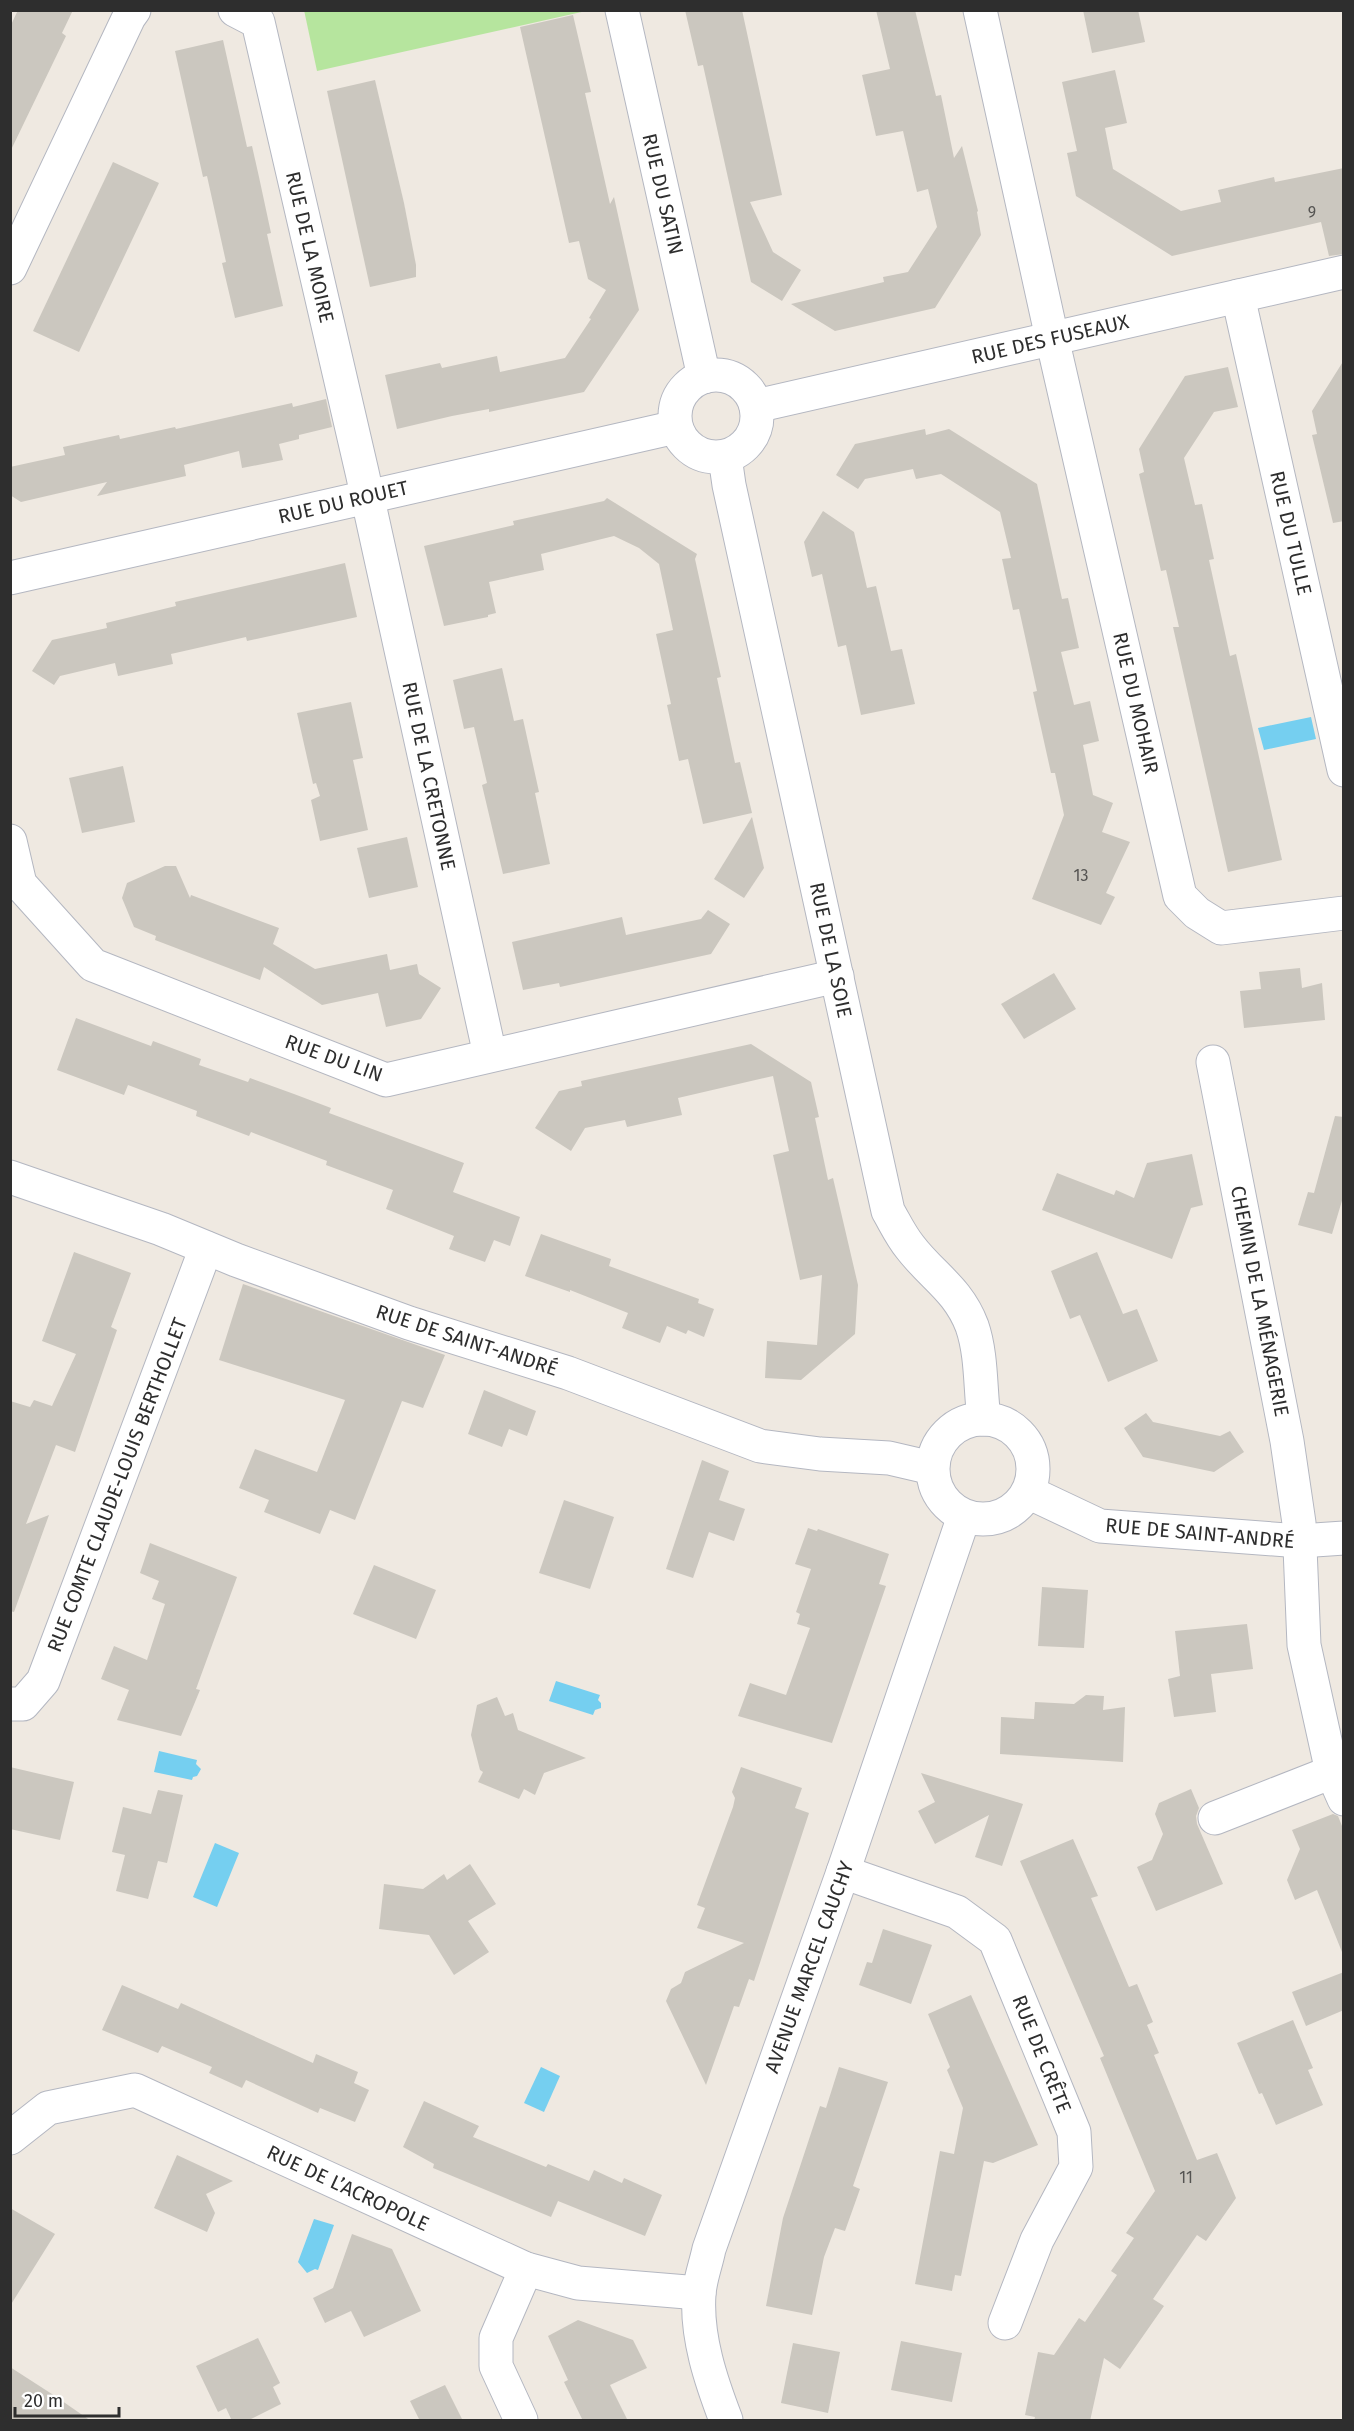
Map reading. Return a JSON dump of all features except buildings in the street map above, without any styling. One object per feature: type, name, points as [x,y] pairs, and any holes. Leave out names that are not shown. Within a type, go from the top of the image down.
[{"type":"street","points":[[10,268],[134,10]]},
{"type":"street","name":"RUE DE LA MOIRE","points":[[235,10],[258,22],[367,496]]},
{"type":"street","name":"RUE DU SATIN","points":[[622,10],[704,377]]},
{"type":"street","points":[[980,10],[1052,338]]},
{"type":"street","name":"RUE DES FUSEAUX","points":[[756,406],[1344,272]]},
{"type":"street","name":"RUE DU TULLE","points":[[1238,296],[1344,770]]},
{"type":"street","name":"RUE DU MOHAIR","points":[[1052,338],[1179,896],[1197,913],[1221,928],[1344,914]]},
{"type":"street","points":[[717,375],[730,377],[751,393],[756,406],[758,419],[754,432],[737,452],[724,457],[712,457],[694,451],[681,438],[676,427],[677,402],[683,391],[692,382],[704,377],[717,375]]},
{"type":"street","name":"RUE DU ROUET","points":[[10,578],[676,427]]},
{"type":"street","name":"RUE DE LA SOIE","points":[[724,457],[888,1211],[910,1247],[941,1277],[960,1300],[973,1328],[984,1419]]},
{"type":"street","name":"RUE DE LA CRETONNE","points":[[367,496],[490,1055]]},
{"type":"street","name":"RUE DU LIN","points":[[10,841],[20,884],[93,965],[386,1080],[837,976]]},
{"type":"street","name":"CHEMIN DE LA MÉNAGERIE","points":[[1213,1062],[1287,1441],[1300,1541],[1304,1645],[1338,1786]]},
{"type":"street","name":"RUE DE SAINT-ANDRÉ","points":[[10,1176],[161,1229],[206,1248],[409,1323],[568,1373],[760,1446],[820,1454],[889,1458],[932,1468]]},
{"type":"street","name":"RUE COMTE CLAUDE-LOUIS BERTHOLLET","points":[[10,1704],[22,1704],[43,1681],[206,1248]]},
{"type":"street","points":[[984,1419],[1000,1422],[1015,1430],[1026,1443],[1032,1459],[1033,1475],[1028,1492],[1020,1504],[994,1519],[979,1520],[951,1509],[940,1498],[934,1484],[932,1468],[935,1452],[942,1439],[954,1428],[968,1421],[984,1419]]},
{"type":"street","name":"RUE DE SAINT-ANDRÉ","points":[[1028,1492],[1100,1526],[1300,1541],[1344,1538]]},
{"type":"street","name":"AVENUE MARCEL CAUCHY","points":[[726,2421],[711,2381],[699,2324],[699,2293],[709,2249],[843,1872],[964,1516]]},
{"type":"street","points":[[1215,1818],[1338,1786]]},
{"type":"street","name":"RUE DE CRÊTE","points":[[843,1872],[957,1912],[995,1940],[1074,2132],[1076,2167],[1037,2240],[1005,2324]]},
{"type":"street","name":"RUE DE L’ACROPOLE","points":[[10,2139],[48,2108],[135,2090],[526,2269],[578,2283],[699,2293]]},
{"type":"street","points":[[521,2421],[496,2367],[496,2338],[526,2269]]},
{"type":"green space","points":[[304,10],[586,10],[586,11],[317,71]]},
{"type":"water","points":[[1311,717],[1316,739],[1264,750],[1258,728]]},
{"type":"water","points":[[556,1681],[600,1695],[598,1700],[601,1708],[595,1710],[593,1715],[549,1701]]},
{"type":"water","points":[[159,1751],[197,1760],[196,1764],[201,1769],[192,1780],[154,1772]]},
{"type":"water","points":[[215,1843],[239,1853],[217,1907],[193,1897]]},
{"type":"water","points":[[541,2067],[560,2076],[544,2112],[524,2103]]},
{"type":"water","points":[[314,2219],[334,2225],[318,2270],[307,2273],[298,2262]]}]
